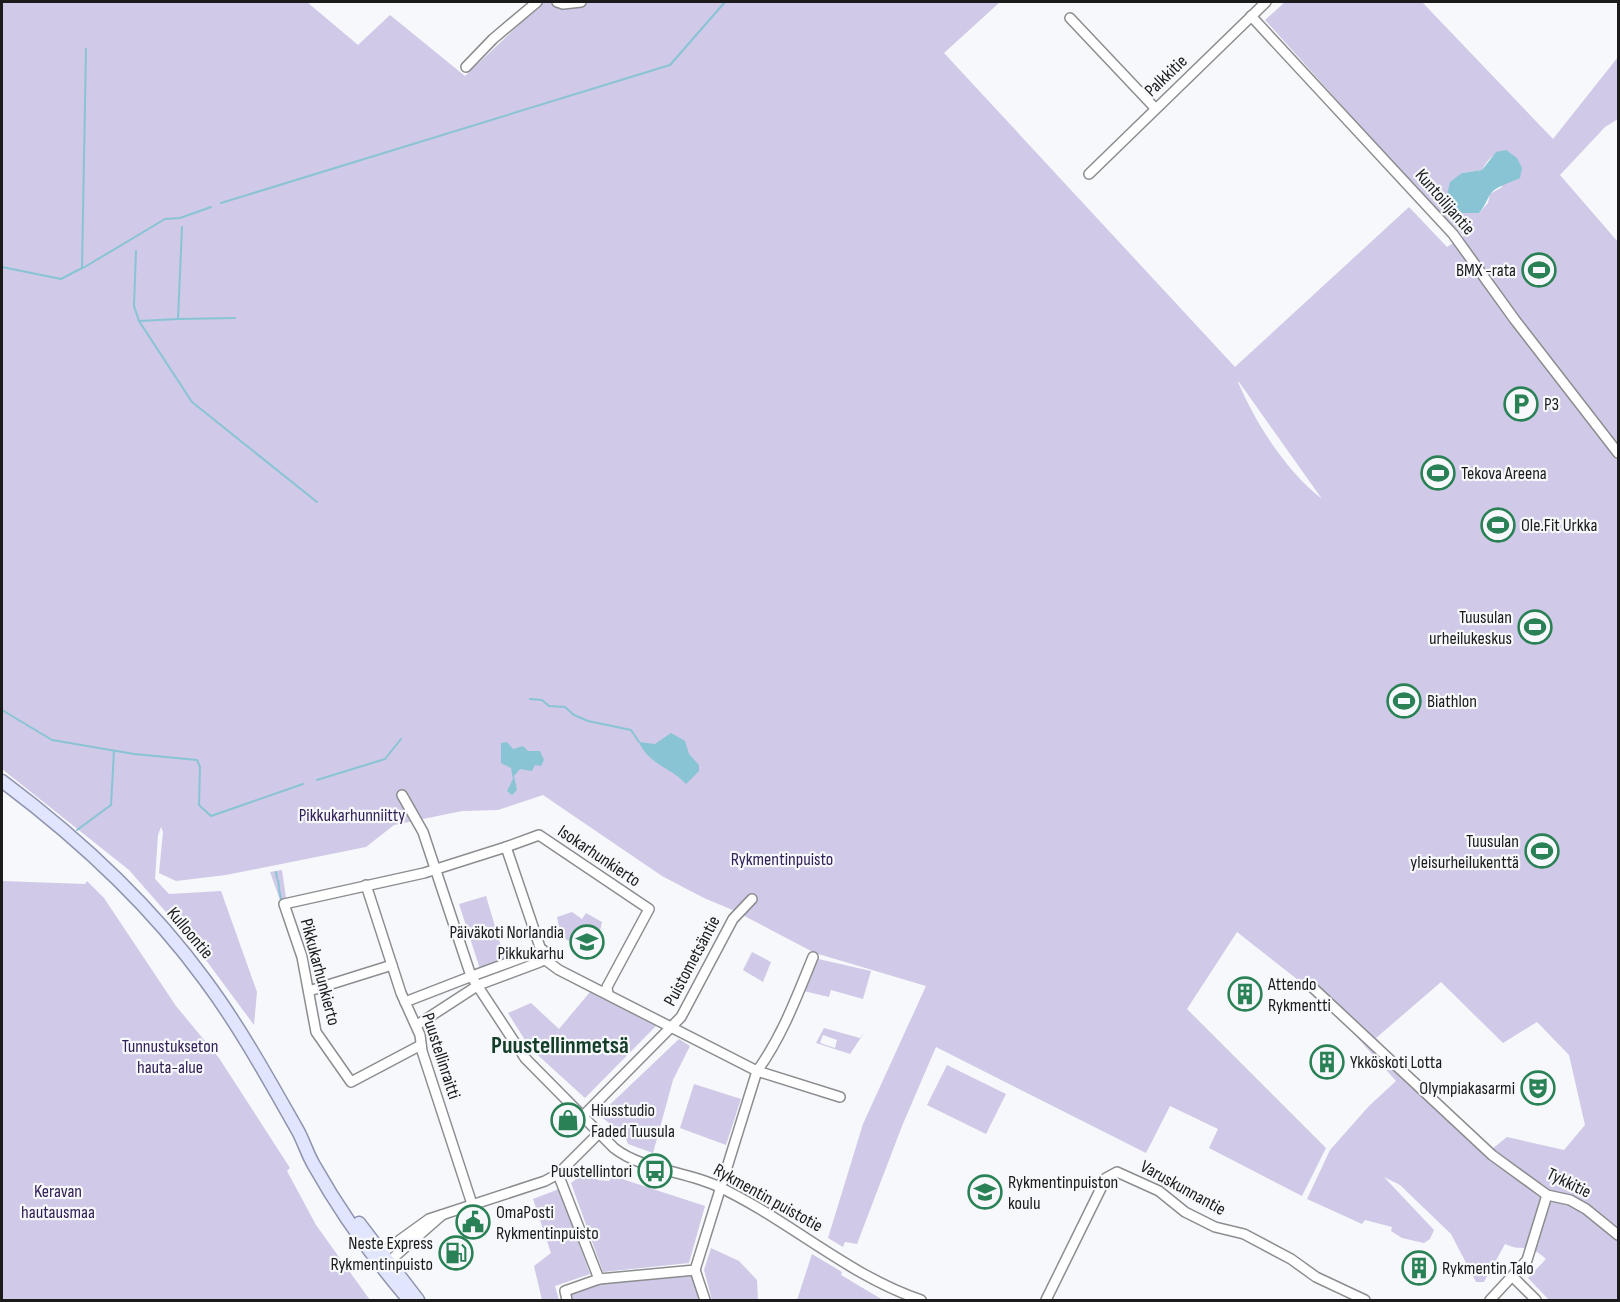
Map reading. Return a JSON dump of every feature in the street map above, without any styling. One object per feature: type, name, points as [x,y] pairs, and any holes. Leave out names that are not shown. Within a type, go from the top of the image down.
[{"type":"main road","name":"Kulloontie","points":[[2,781],[104,866],[170,935],[206,981],[306,1146],[409,1300]]},
{"type":"main road","name":"Kulloontie","points":[[382,1260],[418,1300]]},
{"type":"street","points":[[466,68],[493,39],[537,2]]},
{"type":"street","points":[[557,2],[563,4],[581,2]]},
{"type":"street","name":"Palkkitie","points":[[1089,174],[1266,2]]},
{"type":"street","name":"Kuntoilijantie","points":[[1251,16],[1453,234],[1515,320],[1618,453]]},
{"type":"street","points":[[1070,18],[1155,108]]},
{"type":"street","name":"Rykmentin puistotie","points":[[402,795],[417,819],[471,976],[520,1053],[584,1115],[599,1133],[624,1155],[719,1187],[883,1284],[921,1300]]},
{"type":"street","name":"Isokarhunkierto","points":[[506,847],[539,835],[649,909],[607,987],[608,994]]},
{"type":"street","points":[[366,885],[435,870],[506,847],[543,953],[559,970],[757,1071],[840,1097]]},
{"type":"street","name":"Puustellinraitti","points":[[366,885],[405,1002],[417,1025],[472,1204]]},
{"type":"street","name":"Pikkukarhunkierto","points":[[366,885],[284,904],[301,956],[316,1032],[351,1082],[422,1045]]},
{"type":"street","name":"Puistometsäntie","points":[[584,1115],[681,1017],[733,919],[752,899]]},
{"type":"street","points":[[405,1002],[471,976],[543,953]]},
{"type":"street","points":[[417,1025],[477,986],[543,953]]},
{"type":"street","points":[[705,1300],[695,1270],[719,1187],[757,1071],[766,1059],[790,1012],[813,957]]},
{"type":"street","points":[[309,991],[392,965]]},
{"type":"street","name":"Tykkitie","points":[[1311,986],[1415,1081],[1482,1147],[1547,1195],[1570,1200],[1586,1209],[1618,1236]]},
{"type":"street","points":[[382,1260],[444,1214],[544,1181],[558,1174],[599,1133]]},
{"type":"street","name":"Varuskunnantie","points":[[1046,1300],[1106,1178],[1117,1172],[1159,1191],[1185,1212],[1215,1227],[1244,1234],[1291,1259],[1316,1277],[1365,1300]]},
{"type":"street","points":[[558,1174],[599,1279]]},
{"type":"street","points":[[1490,1300],[1513,1277],[1532,1250],[1547,1195]]},
{"type":"street","points":[[567,1300],[565,1291],[599,1279],[695,1270]]},
{"type":"street","points":[[1513,1277],[1536,1300]]},
{"type":"green space","points":[[2,2],[307,2],[358,45],[390,15],[465,76],[543,2],[1000,2],[944,53],[1235,367],[1409,207],[1447,247],[1464,236],[1425,198],[1265,20],[1285,2],[1422,2],[1553,139],[1618,57],[1618,119],[1605,127],[1560,175],[1618,242],[1618,1300],[1549,1300],[1528,1278],[1546,1259],[1534,1250],[1505,1244],[1484,1282],[1476,1282],[1451,1234],[1400,1185],[1384,1177],[1434,1230],[1430,1239],[1424,1243],[1402,1238],[1391,1231],[1392,1227],[1365,1220],[1362,1224],[1307,1199],[1330,1150],[1369,1106],[1396,1081],[1325,1001],[1237,932],[1187,1009],[1326,1148],[1302,1196],[1209,1148],[1218,1129],[1170,1106],[1146,1153],[936,1047],[902,1126],[857,1244],[845,1242],[843,1247],[828,1238],[863,1124],[926,986],[815,953],[735,911],[704,898],[662,876],[543,795],[498,810],[462,811],[394,825],[366,847],[226,875],[176,881],[159,873],[163,832],[161,827],[158,835],[155,879],[169,894],[221,891],[257,992],[254,1025],[194,944],[129,870],[2,769]],"holes":[[[1506,150],[1502,187],[1490,194],[1488,203],[1479,213],[1460,213],[1462,173],[1482,170],[1491,157]],[[1238,382],[1322,499],[1284,461],[1254,414]],[[1441,982],[1503,1043],[1537,1022],[1569,1055],[1585,1125],[1564,1150],[1507,1137],[1487,1153],[1376,1038]]]},
{"type":"green space","points":[[282,870],[286,898],[280,900],[270,872]]},
{"type":"green space","points":[[2,881],[85,884],[87,881],[104,898],[176,1006],[219,1058],[290,1168],[287,1171],[316,1225],[370,1300],[2,1300]]},
{"type":"green space","points":[[486,896],[505,960],[480,969],[459,904]]},
{"type":"green space","points":[[572,912],[582,919],[586,913],[602,922],[597,946],[586,949],[561,937],[557,917]]},
{"type":"green space","points":[[752,952],[771,962],[763,982],[743,970]]},
{"type":"green space","points":[[814,958],[871,971],[863,999],[831,990],[829,997],[804,991]]},
{"type":"green space","points":[[590,992],[656,1026],[585,1098],[530,1048],[508,1013],[531,1003],[559,1029]]},
{"type":"green space","points":[[824,1028],[860,1038],[864,1033],[850,1054],[816,1043]],"holes":[[[823,1035],[837,1040],[835,1048],[820,1043]]]},
{"type":"green space","points":[[679,1039],[690,1046],[673,1080],[653,1153],[628,1144],[625,1136],[599,1115]]},
{"type":"green space","points":[[947,1065],[1006,1094],[986,1134],[927,1105]]},
{"type":"green space","points":[[694,1084],[741,1099],[726,1145],[680,1128]]},
{"type":"green space","points":[[589,1169],[598,1180],[609,1181],[613,1176],[705,1206],[689,1263],[603,1272],[571,1183]]},
{"type":"green space","points":[[559,1189],[590,1274],[555,1286],[559,1300],[542,1300],[534,1266],[551,1253],[533,1199]]},
{"type":"green space","points":[[711,1248],[739,1261],[757,1280],[758,1300],[712,1300],[704,1270]]},
{"type":"green space","points":[[812,1254],[842,1272],[841,1275],[883,1300],[797,1300]]},
{"type":"green space","points":[[692,1275],[701,1300],[572,1300],[570,1292],[600,1282]]},
{"type":"water","points":[[1506,150],[1517,158],[1522,168],[1520,178],[1492,192],[1479,213],[1460,213],[1447,196],[1450,182],[1462,173],[1482,170],[1496,152]]},
{"type":"water","points":[[671,733],[685,741],[689,754],[699,765],[699,771],[686,784],[648,756],[639,742],[655,744]]},
{"type":"water","points":[[507,742],[513,749],[523,746],[528,751],[540,751],[544,760],[541,766],[535,765],[532,771],[520,769],[514,776],[517,790],[512,795],[507,791],[513,779],[511,768],[501,763],[501,743]]},
{"type":"waterway","points":[[221,203],[670,65],[725,2]]},
{"type":"waterway","points":[[2,267],[61,279],[82,268],[86,49]]},
{"type":"waterway","points":[[83,268],[165,219],[180,218],[211,207]]},
{"type":"waterway","points":[[182,227],[178,319],[235,318]]},
{"type":"waterway","points":[[136,251],[134,306],[139,321],[192,402],[317,502]]},
{"type":"waterway","points":[[139,321],[178,319]]},
{"type":"waterway","points":[[530,699],[542,700],[549,706],[565,707],[574,715],[588,721],[631,730],[639,742]]},
{"type":"waterway","points":[[2,710],[52,740],[134,754],[197,760],[200,767],[199,805],[211,816],[303,784]]},
{"type":"waterway","points":[[317,780],[385,759],[401,739]]},
{"type":"waterway","points":[[77,830],[111,805],[114,751]]},
{"type":"waterway","points":[[276,872],[277,878]]},
{"type":"waterway","points":[[278,880],[279,887]]},
{"type":"waterway","points":[[279,889],[281,899]]},
{"type":"place","name":"BMX -rata","points":[[1539,270]]},
{"type":"place","name":"P3","points":[[1521,404]]},
{"type":"place","name":"Tekova Areena","points":[[1438,473]]},
{"type":"place","name":"Ole.Fit Urkka","points":[[1498,525]]},
{"type":"place","name":"Tuusulan urheilukeskus","points":[[1535,627]]},
{"type":"place","name":"Biathlon","points":[[1404,701]]},
{"type":"place","name":"Tuusulan yleisurheilukenttä","points":[[1542,851]]},
{"type":"place","name":"Päiväkoti Norlandia Pikkukarhu","points":[[587,942]]},
{"type":"place","name":"Attendo Rykmentti","points":[[1245,994]]},
{"type":"place","name":"Ykköskoti Lotta","points":[[1327,1062]]},
{"type":"place","name":"Olympiakasarmi","points":[[1538,1088]]},
{"type":"place","name":"Hiusstudio Faded Tuusula","points":[[568,1120]]},
{"type":"place","name":"Puustellintori","points":[[655,1171]]},
{"type":"place","name":"Rykmentinpuiston koulu","points":[[985,1192]]},
{"type":"place","name":"OmaPosti Rykmentinpuisto","points":[[473,1222]]},
{"type":"place","name":"Neste Express Rykmentinpuisto","points":[[456,1253]]},
{"type":"place","name":"Rykmentin Talo","points":[[1419,1268]]},
{"type":"district","name":"Puustellinmetsä","points":[[560,1045]]},
{"type":"park label","name":"Pikkukarhunniitty","points":[[352,815]]},
{"type":"park label","name":"Rykmentinpuisto","points":[[782,859]]},
{"type":"park label","name":"Tunnustukseton hauta-alue","points":[[170,1056]]},
{"type":"park label","name":"Keravan hautausmaa","points":[[58,1201]]}]
